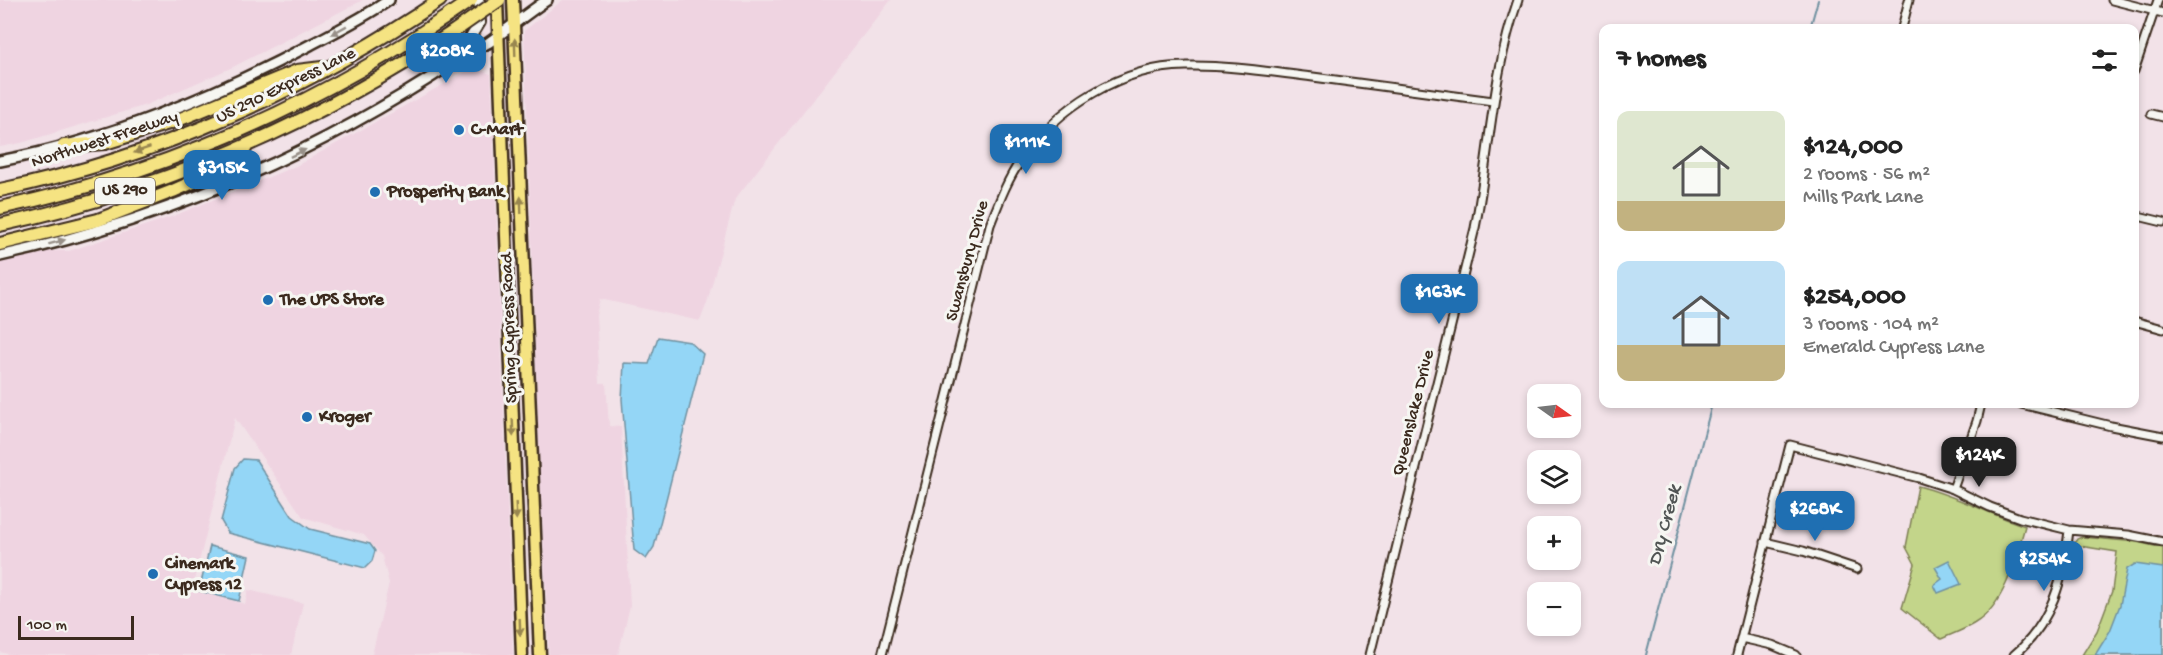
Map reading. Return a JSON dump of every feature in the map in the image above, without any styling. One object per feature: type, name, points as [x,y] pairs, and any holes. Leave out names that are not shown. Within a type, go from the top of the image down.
[{"type":"highway","name":"Northwest Freeway","points":[[0,190],[124,156],[174,139],[255,105],[329,68],[392,32],[440,0]]},
{"type":"highway","name":"US 290 Express Lane","points":[[0,208],[98,183],[189,152],[251,126],[350,76],[471,0]]},
{"type":"highway","name":"US 290","points":[[0,225],[61,210],[133,188],[247,145],[351,94],[453,32],[498,0]]},
{"type":"highway","points":[[64,146],[105,143],[178,120],[297,71],[329,68]]},
{"type":"highway","points":[[0,244],[69,228],[127,210],[238,162],[247,145]]},
{"type":"main road","points":[[0,161],[64,146],[172,109],[267,69],[389,0]]},
{"type":"main road","points":[[457,60],[480,22],[479,0]]},
{"type":"main road","name":"Spring Cypress Road","points":[[498,0],[522,655]]},
{"type":"main road","name":"Spring Cypress Road","points":[[513,0],[540,655]]},
{"type":"main road","points":[[0,256],[78,236],[178,205],[313,146],[487,43],[547,0]]},
{"type":"main road","points":[[507,266],[524,264]]},
{"type":"main road","points":[[514,456],[532,454]]},
{"type":"main road","points":[[519,598],[538,601]]},
{"type":"street","name":"Queenslake Drive","points":[[1370,655],[1475,228],[1483,189],[1493,101],[1502,53],[1518,0]]},
{"type":"street","points":[[1903,24],[1909,0]]},
{"type":"street","points":[[2112,0],[2159,12]]},
{"type":"street","points":[[2139,59],[2159,12],[2158,0]]},
{"type":"street","name":"Swansbury Drive","points":[[882,655],[990,225],[1002,194],[1022,158],[1061,117],[1080,101],[1126,77],[1156,69],[1184,66],[1219,66],[1259,70],[1493,101]]},
{"type":"street","points":[[2151,114],[2163,117]]},
{"type":"street","points":[[2139,216],[2163,222]]},
{"type":"street","points":[[2139,322],[2163,329]]},
{"type":"street","points":[[1953,489],[1980,408]]},
{"type":"street","points":[[2037,408],[2163,436]]},
{"type":"street","points":[[1737,655],[1790,445],[1919,478],[1953,489],[1990,507],[2020,518],[2069,530],[2128,535],[2163,542]]},
{"type":"street","points":[[2014,655],[2024,647],[2043,621],[2057,593],[2065,565],[2069,530]]},
{"type":"street","points":[[1765,542],[1803,551],[1857,569]]},
{"type":"street","points":[[1741,638],[1772,645],[1796,655]]},
{"type":"shaded area","points":[[0,0],[363,0],[233,67],[146,105],[21,143],[0,147]]},
{"type":"shaded area","points":[[563,0],[891,0],[735,199],[700,321],[600,299],[596,315],[600,383],[606,383],[609,426],[621,427],[630,606],[618,655],[549,655],[539,455],[524,31]]},
{"type":"shaded area","points":[[473,68],[491,74],[513,655],[372,655],[389,583],[382,556],[364,535],[303,517],[235,418],[192,590],[245,604],[248,590],[303,603],[291,655],[12,655],[0,652],[0,260],[24,251],[69,251],[171,217],[296,166]]},
{"type":"green space","points":[[1918,486],[1945,494],[2025,526],[2008,580],[1994,605],[1975,623],[1941,639],[1902,608],[1915,564],[1906,547]]},
{"type":"green space","points":[[2082,537],[2137,542],[2163,548],[2163,655],[2082,655],[2097,631],[2112,591],[2117,552],[2073,545],[2077,539]]},
{"type":"water","points":[[658,337],[690,342],[703,354],[654,547],[646,559],[634,550],[622,399],[624,363],[649,364]]},
{"type":"water","points":[[243,459],[256,460],[292,516],[310,529],[370,544],[375,551],[372,561],[365,568],[228,533],[221,521],[235,468]]},
{"type":"water","points":[[210,546],[249,556],[239,601],[199,591]]},
{"type":"water","points":[[1949,560],[1961,584],[1938,593],[1934,585],[1942,579],[1935,567]]},
{"type":"water","points":[[2135,564],[2163,568],[2163,655],[2095,655],[2110,631],[2120,605],[2127,569]]},
{"type":"waterway","name":"Dry Creek","points":[[1811,24],[1818,0]]},
{"type":"waterway","name":"Dry Creek","points":[[1646,655],[1711,408]]},
{"type":"place","name":"C-Mart","points":[[459,130]]},
{"type":"place","name":"Prosperity Bank","points":[[375,192]]},
{"type":"place","name":"The UPS Store","points":[[268,300]]},
{"type":"place","name":"Kroger","points":[[307,417]]},
{"type":"place","name":"Cinemark Cypress 12","points":[[153,574]]}]
